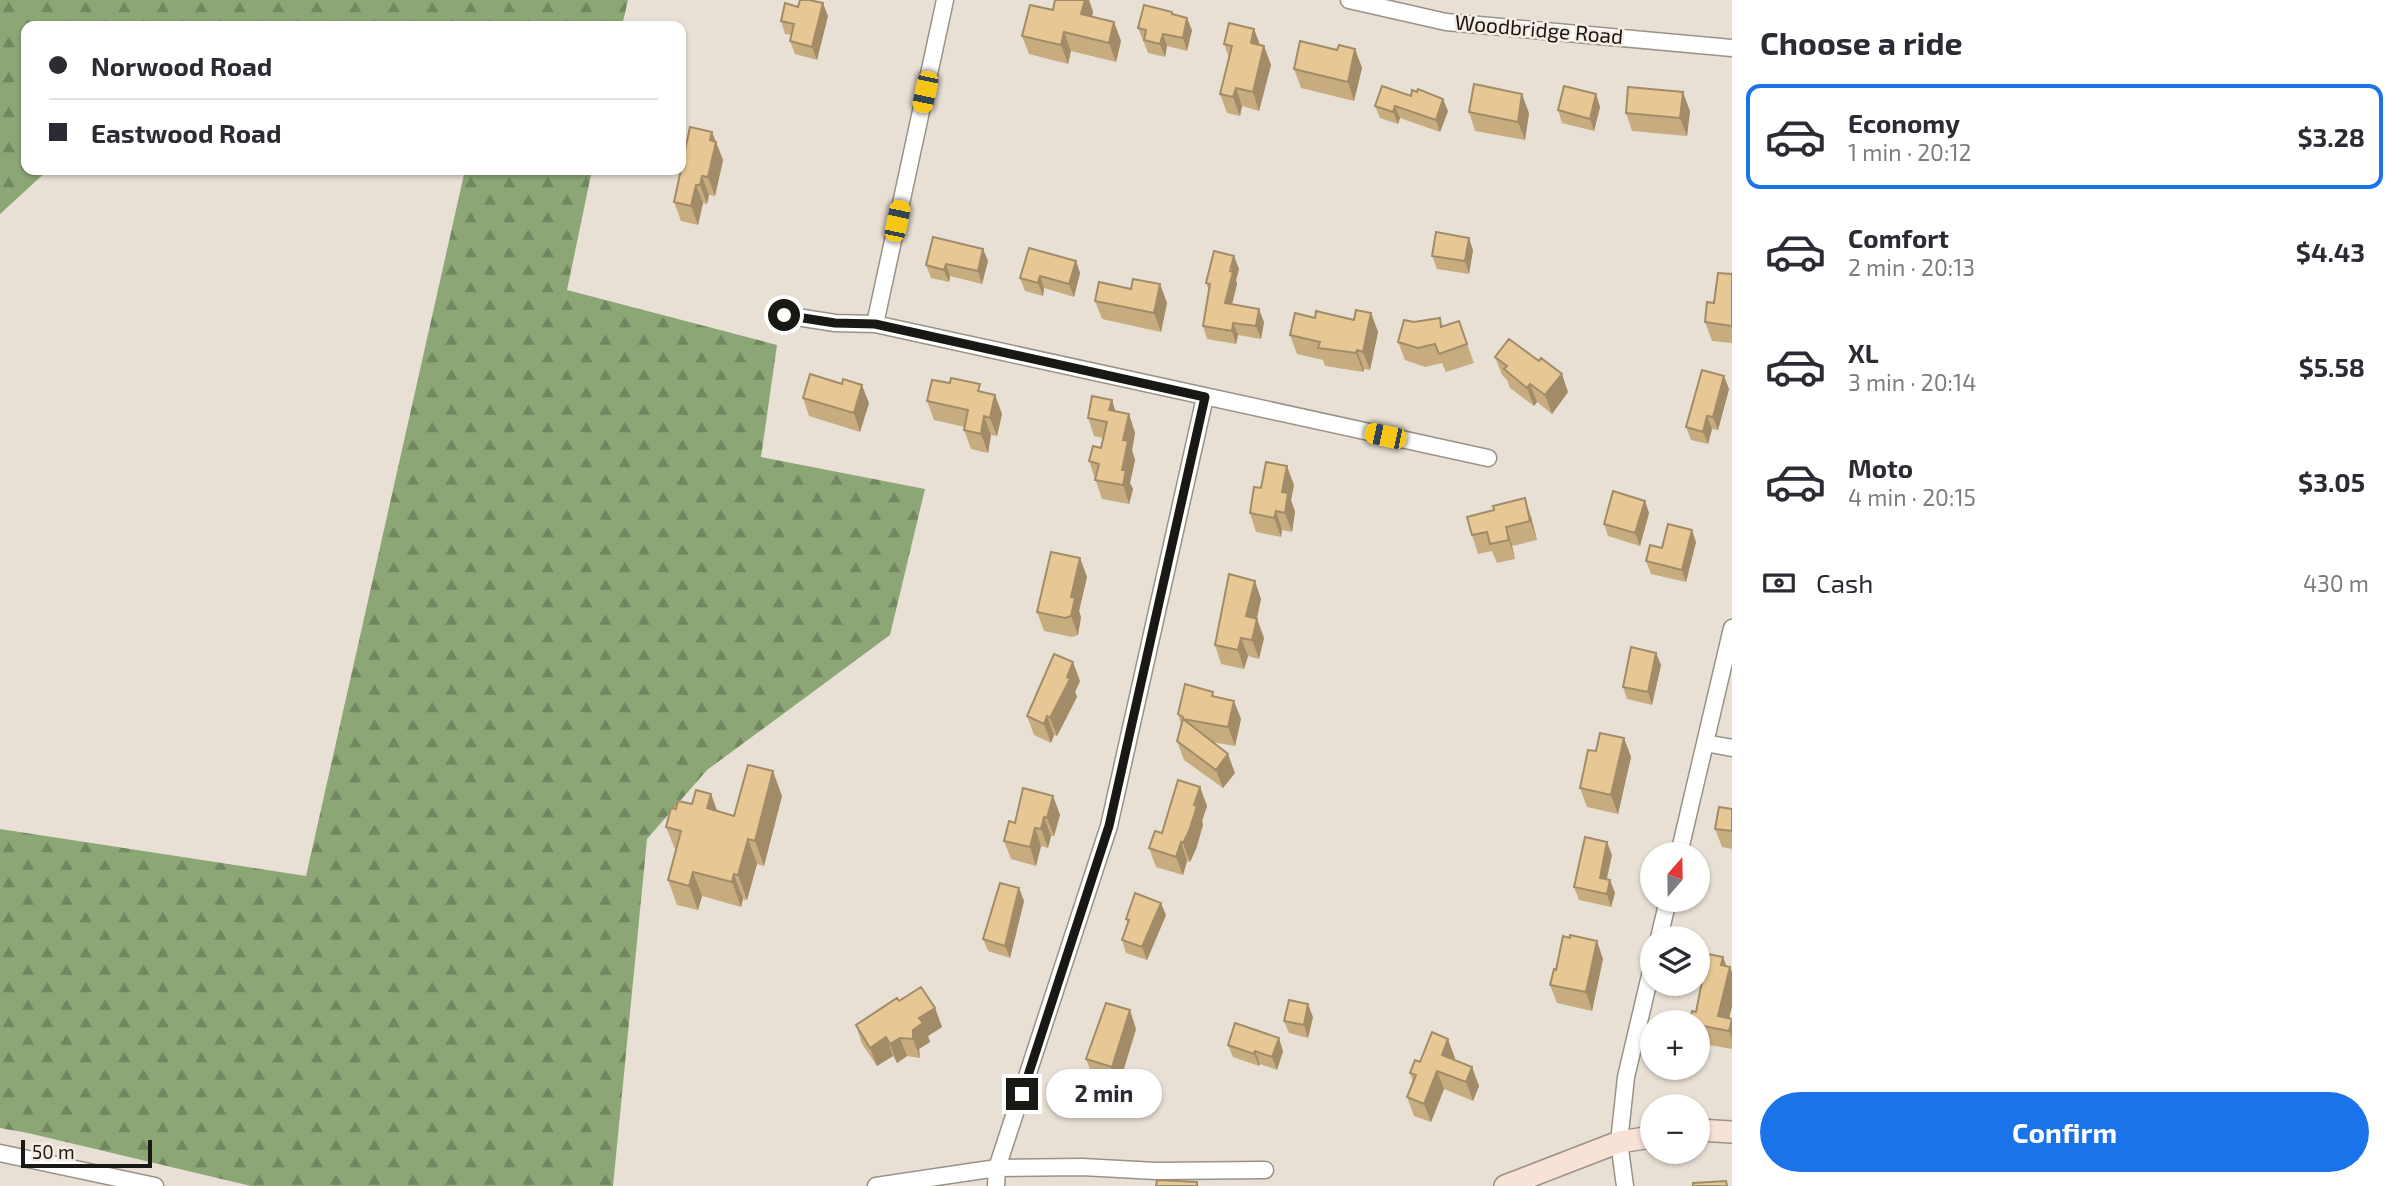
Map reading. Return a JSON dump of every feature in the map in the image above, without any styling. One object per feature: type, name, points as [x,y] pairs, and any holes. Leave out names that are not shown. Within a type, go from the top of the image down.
[{"type":"main road","points":[[1710,1131],[1732,1132]]},
{"type":"main road","points":[[1506,1186],[1619,1142],[1640,1139]]},
{"type":"street","points":[[875,324],[945,0]]},
{"type":"street","name":"Woodbridge Road","points":[[1349,0],[1446,22],[1732,48]]},
{"type":"street","points":[[784,315],[835,323],[875,324],[1488,458]]},
{"type":"street","points":[[996,1186],[998,1168],[1109,826],[1205,397]]},
{"type":"street","points":[[1682,842],[1732,628]]},
{"type":"street","points":[[1705,743],[1732,748]]},
{"type":"street","points":[[1625,1186],[1619,1142],[1626,1077],[1645,996]]},
{"type":"street","points":[[0,1153],[155,1186]]},
{"type":"street","points":[[876,1186],[998,1168],[1265,1170]]},
{"type":"green space","points":[[0,0],[628,0],[623,21],[21,21],[21,175],[43,175],[0,214]]},
{"type":"green space","points":[[464,175],[591,175],[567,290],[777,345],[761,457],[925,489],[890,635],[707,770],[647,839],[613,1186],[251,1186],[0,1128],[0,829],[306,876]]},
{"type":"building","points":[[800,0],[823,3],[812,47],[790,41],[794,24],[781,21],[785,3],[798,7]]},
{"type":"building","points":[[1055,0],[1085,0],[1081,14],[1114,22],[1109,43],[1064,32],[1061,45],[1022,36],[1030,5],[1053,10]]},
{"type":"building","points":[[1144,5],[1187,18],[1183,38],[1163,34],[1160,44],[1144,40],[1146,30],[1138,28]]},
{"type":"building","points":[[1229,23],[1254,29],[1251,43],[1264,46],[1253,92],[1236,88],[1233,97],[1220,94],[1232,46],[1224,44]]},
{"type":"building","points":[[1300,41],[1337,50],[1339,45],[1355,49],[1348,82],[1294,69]]},
{"type":"building","points":[[1474,84],[1522,94],[1518,122],[1469,112]]},
{"type":"building","points":[[1382,86],[1411,96],[1412,90],[1417,92],[1418,89],[1443,99],[1436,120],[1395,106],[1393,112],[1375,106]]},
{"type":"building","points":[[1564,86],[1596,94],[1590,119],[1558,110]]},
{"type":"building","points":[[1628,87],[1683,92],[1680,118],[1626,113]]},
{"type":"building","points":[[690,127],[712,132],[710,140],[716,142],[708,177],[702,176],[700,185],[696,185],[691,206],[674,202],[680,175],[686,175],[686,146]]},
{"type":"building","points":[[1436,232],[1469,238],[1465,261],[1432,256]]},
{"type":"building","points":[[933,237],[983,249],[978,271],[946,264],[944,270],[926,265]]},
{"type":"building","points":[[1029,248],[1076,261],[1069,284],[1040,276],[1038,283],[1020,278]]},
{"type":"building","points":[[1214,251],[1234,256],[1225,303],[1259,309],[1256,326],[1233,323],[1232,331],[1203,326],[1210,284],[1206,283]]},
{"type":"building","points":[[1718,273],[1732,274],[1732,326],[1705,322],[1707,302],[1714,303]]},
{"type":"building","points":[[1133,279],[1160,284],[1154,313],[1095,301],[1099,282],[1131,289]]},
{"type":"building","points":[[1356,310],[1371,313],[1363,352],[1318,348],[1320,342],[1290,335],[1295,313],[1315,318],[1316,311],[1354,320]]},
{"type":"building","points":[[1440,318],[1441,327],[1459,321],[1467,344],[1439,354],[1435,344],[1418,348],[1398,342],[1404,320],[1414,322]]},
{"type":"building","points":[[1509,339],[1562,374],[1545,395],[1530,384],[1527,388],[1504,369],[1507,366],[1495,357]]},
{"type":"building","points":[[1702,370],[1724,376],[1713,417],[1707,416],[1703,432],[1686,427]]},
{"type":"building","points":[[810,374],[842,384],[843,379],[862,385],[854,413],[803,398]]},
{"type":"building","points":[[951,378],[980,384],[978,391],[995,395],[990,418],[984,416],[981,434],[964,430],[968,410],[927,401],[932,380],[950,383]]},
{"type":"building","points":[[1092,396],[1112,400],[1109,410],[1129,414],[1123,440],[1128,441],[1122,470],[1126,470],[1123,485],[1095,480],[1099,464],[1089,461],[1093,446],[1101,448],[1107,422],[1088,418]]},
{"type":"building","points":[[1266,462],[1287,466],[1282,492],[1288,493],[1285,513],[1276,511],[1274,518],[1250,513],[1254,487],[1261,488]]},
{"type":"building","points":[[1613,491],[1645,501],[1635,533],[1604,524]]},
{"type":"building","points":[[1525,498],[1530,521],[1506,527],[1509,540],[1490,544],[1487,532],[1472,535],[1467,517],[1494,510],[1493,506]]},
{"type":"building","points":[[1668,524],[1692,530],[1682,570],[1646,561],[1650,545],[1662,548]]},
{"type":"building","points":[[1051,552],[1080,558],[1071,597],[1075,598],[1071,616],[1065,618],[1037,612]]},
{"type":"building","points":[[1229,574],[1255,581],[1246,616],[1257,619],[1252,640],[1241,638],[1238,650],[1215,645]]},
{"type":"building","points":[[1631,647],[1656,653],[1648,692],[1623,687]]},
{"type":"building","points":[[1054,654],[1073,662],[1067,677],[1070,679],[1050,718],[1047,716],[1044,724],[1027,716]]},
{"type":"building","points":[[1185,684],[1213,692],[1212,696],[1234,701],[1228,727],[1183,719],[1178,714]]},
{"type":"building","points":[[1183,719],[1228,754],[1216,770],[1177,741]]},
{"type":"building","points":[[1600,733],[1624,738],[1611,795],[1580,788],[1588,750],[1596,751]]},
{"type":"building","points":[[748,765],[773,771],[755,841],[748,839],[738,875],[734,874],[732,882],[693,872],[689,886],[668,880],[681,831],[666,827],[671,808],[676,809],[678,801],[692,804],[696,790],[711,794],[707,808],[734,816]]},
{"type":"building","points":[[1178,780],[1200,787],[1189,831],[1183,843],[1181,842],[1176,857],[1149,848],[1155,831],[1162,833]]},
{"type":"building","points":[[1023,788],[1053,796],[1047,818],[1044,817],[1041,829],[1035,828],[1030,847],[1004,841],[1009,821],[1015,823]]},
{"type":"building","points":[[1719,807],[1732,809],[1732,831],[1715,829]]},
{"type":"building","points":[[1585,837],[1607,842],[1600,878],[1610,880],[1607,894],[1574,887]]},
{"type":"building","points":[[1000,883],[1019,888],[1005,946],[983,939]]},
{"type":"building","points":[[1135,893],[1161,903],[1142,947],[1122,940]]},
{"type":"building","points":[[1570,935],[1597,941],[1586,992],[1550,985],[1563,936],[1570,938]]},
{"type":"building","points":[[1710,954],[1723,957],[1721,965],[1730,967],[1718,1016],[1732,1019],[1729,1031],[1710,1027],[1710,1010],[1696,1010],[1699,996],[1710,996]]},
{"type":"building","points":[[921,987],[935,1008],[919,1018],[923,1023],[913,1030],[913,1039],[900,1038],[890,1044],[886,1037],[870,1048],[856,1025],[897,998],[899,1001]]},
{"type":"building","points":[[1289,1000],[1308,1004],[1304,1025],[1284,1021]]},
{"type":"building","points":[[1106,1003],[1130,1010],[1112,1067],[1086,1059]]},
{"type":"building","points":[[1235,1023],[1279,1038],[1272,1057],[1228,1045]]},
{"type":"building","points":[[1432,1032],[1448,1039],[1442,1055],[1472,1067],[1466,1082],[1437,1071],[1424,1104],[1407,1097],[1416,1075],[1410,1073],[1415,1060],[1420,1062]]},
{"type":"building","points":[[1157,1180],[1197,1182],[1197,1186],[1156,1186]]},
{"type":"building","points":[[1726,1181],[1727,1186],[1693,1186],[1693,1183]]},
{"type":"route","points":[[784,315],[835,323],[875,324],[1205,397],[1109,826],[1022,1094]]}]
